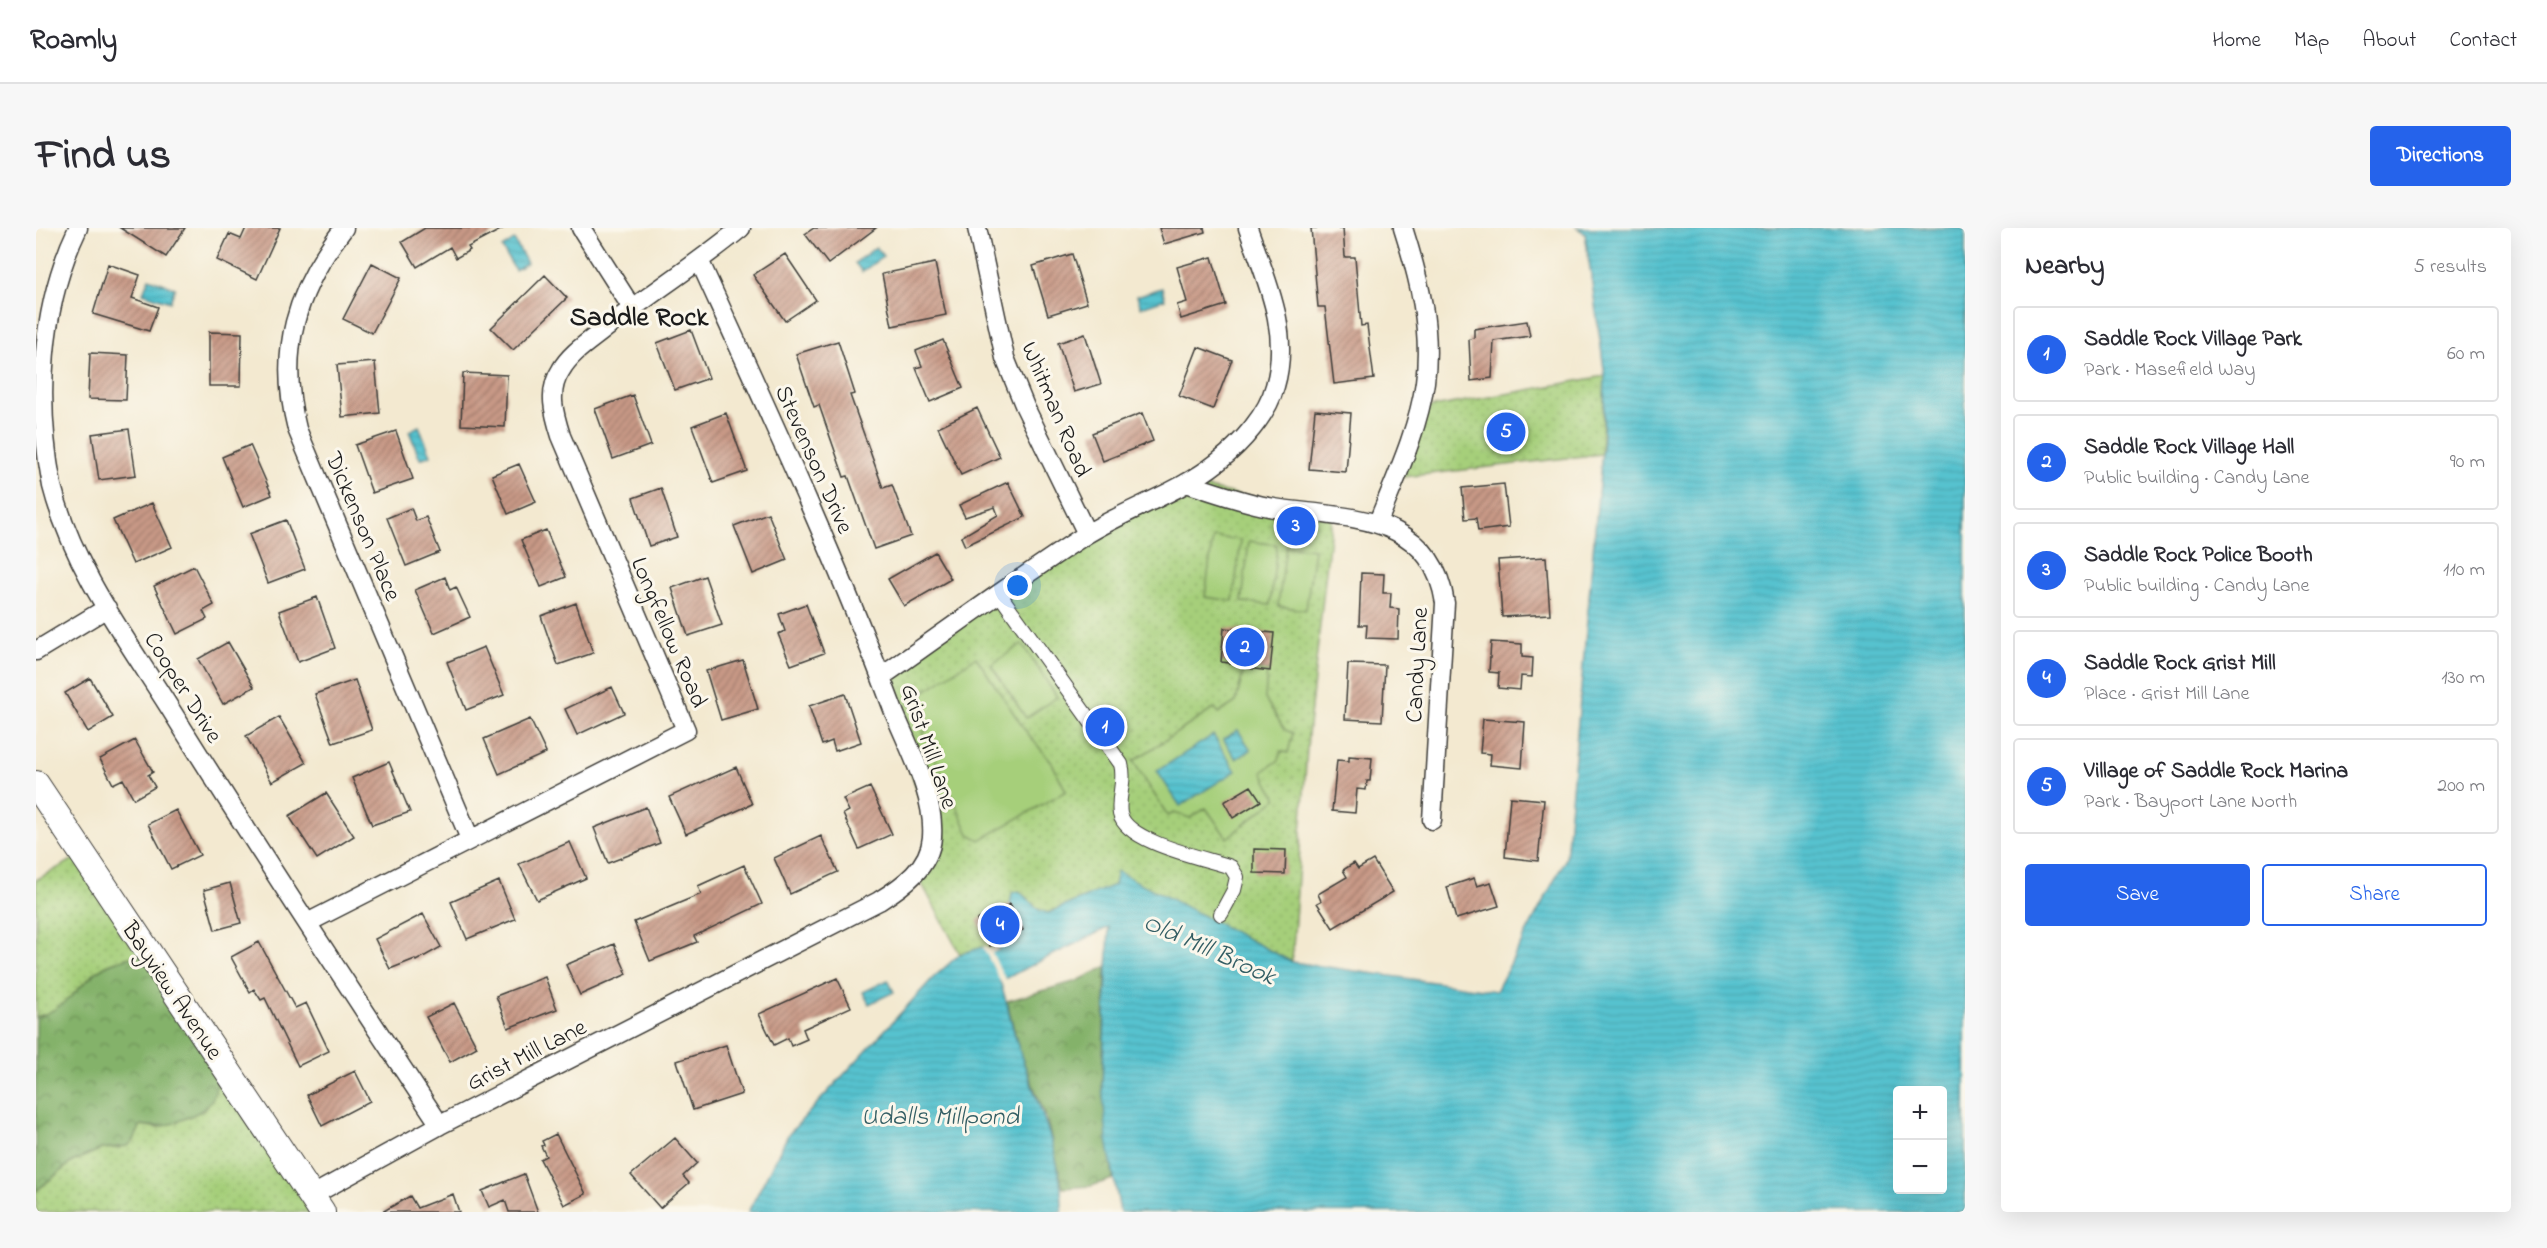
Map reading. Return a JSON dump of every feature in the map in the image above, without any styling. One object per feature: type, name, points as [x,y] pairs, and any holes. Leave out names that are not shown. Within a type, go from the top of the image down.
[{"type":"main road","name":"Bayview Avenue","points":[[36,784],[316,1204]]},
{"type":"street","name":"Cooper Drive","points":[[78,228],[53,291],[45,328],[41,372],[41,425],[47,468],[63,524],[107,608],[307,923],[440,1125]]},
{"type":"street","name":"Dickenson Place","points":[[344,228],[323,255],[302,296],[291,337],[290,402],[297,429],[470,840]]},
{"type":"street","points":[[581,228],[632,308]]},
{"type":"street","name":"Longfellow Road","points":[[307,923],[686,730],[561,436],[554,411],[552,392],[560,370],[573,355],[632,308],[699,262],[741,228]]},
{"type":"street","name":"Whitman Road","points":[[977,228],[1005,358],[1025,407],[1087,534]]},
{"type":"street","name":"Grist Mill Lane","points":[[316,1204],[440,1125],[879,901],[916,873],[930,846],[930,812],[925,792],[881,677],[1087,534],[1186,483],[1220,460],[1260,416],[1275,388],[1281,351],[1280,329],[1248,228]]},
{"type":"street","points":[[1378,522],[1414,426],[1426,377],[1425,316],[1403,228]]},
{"type":"street","name":"Stevenson Drive","points":[[699,262],[789,458],[881,677]]},
{"type":"street","name":"Candy Lane","points":[[1186,483],[1256,505],[1378,522],[1399,532],[1418,547],[1437,576],[1442,589],[1444,620],[1432,820]]},
{"type":"street","points":[[1000,595],[1121,764],[1124,779],[1119,807],[1123,822],[1140,837],[1231,867],[1237,877],[1234,890],[1221,914]]},
{"type":"street","points":[[36,651],[107,608]]},
{"type":"green space","points":[[1605,376],[1601,454],[1394,478],[1417,410]]},
{"type":"green space","points":[[1186,483],[1332,516],[1308,735],[1292,962],[1117,872],[1115,885],[1047,913],[1039,910],[1019,891],[1010,904],[1023,930],[992,952],[983,947],[960,954],[916,873],[932,837],[881,677],[1000,595]]},
{"type":"green space","points":[[1213,537],[1241,540],[1233,601],[1205,597]]},
{"type":"green space","points":[[1249,541],[1277,545],[1270,605],[1242,602]]},
{"type":"green space","points":[[1286,546],[1314,549],[1306,610],[1278,606]]},
{"type":"green space","points":[[1022,644],[1057,697],[1026,718],[991,665]]},
{"type":"green space","points":[[976,657],[1025,730],[1052,763],[1066,791],[980,840],[969,834],[923,732],[928,729],[909,702]]},
{"type":"green space","points":[[1245,664],[1248,664],[1248,668],[1267,671],[1265,699],[1285,730],[1293,733],[1288,753],[1281,751],[1279,760],[1262,772],[1277,798],[1227,838],[1206,808],[1190,818],[1174,813],[1168,816],[1133,761],[1215,708],[1219,713],[1236,702]]},
{"type":"green space","points":[[83,854],[148,953],[108,964],[57,1008],[36,1017],[36,880]]},
{"type":"green space","points":[[148,953],[198,1035],[214,1066],[217,1074],[215,1094],[209,1104],[199,1112],[173,1123],[163,1126],[141,1125],[134,1140],[128,1146],[101,1149],[72,1162],[36,1191],[36,1017],[57,1008],[108,964]]},
{"type":"green space","points":[[1106,967],[1102,1085],[1113,1179],[1091,1186],[1063,1188],[1046,1117],[1019,1051],[1007,1001],[1077,981]]},
{"type":"green space","points":[[217,1072],[320,1212],[36,1212],[36,1191],[72,1162],[101,1149],[119,1148],[134,1140],[140,1125],[158,1128],[204,1110]]},
{"type":"water","points":[[1577,228],[1965,228],[1965,1212],[1120,1212],[1107,1140],[1102,1085],[1109,927],[1000,981],[1017,1043],[1054,1150],[1062,1212],[748,1212],[788,1135],[933,978],[960,954],[983,947],[992,952],[999,949],[996,943],[1023,930],[1010,904],[1012,893],[1019,891],[1039,910],[1048,913],[1114,885],[1117,871],[1292,962],[1496,991],[1566,858],[1603,438],[1605,376],[1585,233]]},
{"type":"water","points":[[514,240],[527,263],[515,270],[502,248]]},
{"type":"water","points":[[876,247],[883,256],[862,272],[855,263]]},
{"type":"water","points":[[149,278],[175,288],[170,302],[143,293]]},
{"type":"water","points":[[1162,288],[1165,299],[1141,307],[1137,296]]},
{"type":"water","points":[[419,426],[431,455],[420,459],[409,431]]},
{"type":"water","points":[[1238,730],[1251,750],[1236,759],[1223,739]]},
{"type":"water","points":[[1213,735],[1236,771],[1180,806],[1157,771]]},
{"type":"water","points":[[888,980],[894,992],[869,1004],[863,992]]},
{"type":"pier","points":[[996,943],[999,949],[992,953],[1006,981],[1001,983],[983,947],[992,949]]},
{"type":"building","points":[[120,228],[185,228],[166,257]]},
{"type":"building","points":[[246,228],[280,228],[257,279],[217,260],[229,234],[241,239]]},
{"type":"building","points":[[425,228],[504,228],[468,247],[470,250],[456,258],[450,247],[417,267],[402,242]]},
{"type":"building","points":[[814,228],[876,228],[828,264],[805,234]]},
{"type":"building","points":[[1159,228],[1204,228],[1205,232],[1164,244]]},
{"type":"building","points":[[1311,228],[1343,228],[1345,257],[1355,257],[1361,326],[1367,325],[1374,379],[1334,384],[1325,307],[1318,307]]},
{"type":"building","points":[[785,254],[816,300],[785,321],[753,275]]},
{"type":"building","points":[[1072,254],[1087,303],[1048,315],[1033,266]]},
{"type":"building","points":[[1212,257],[1226,305],[1181,319],[1177,305],[1187,302],[1177,267]]},
{"type":"building","points":[[372,263],[401,278],[372,333],[343,319]]},
{"type":"building","points":[[935,263],[946,315],[892,326],[882,274]]},
{"type":"building","points":[[108,264],[140,275],[132,298],[158,307],[149,331],[93,314]]},
{"type":"building","points":[[545,275],[567,298],[513,350],[491,328]]},
{"type":"building","points":[[1527,321],[1530,336],[1494,341],[1492,378],[1471,381],[1469,339],[1474,338],[1474,329]]},
{"type":"building","points":[[691,330],[709,378],[675,390],[657,343]]},
{"type":"building","points":[[209,332],[242,333],[241,386],[209,386]]},
{"type":"building","points":[[1085,334],[1101,384],[1074,392],[1058,343]]},
{"type":"building","points":[[943,340],[963,388],[930,402],[916,368],[922,366],[916,351]]},
{"type":"building","points":[[838,341],[855,394],[850,395],[883,488],[892,485],[911,536],[874,549],[848,476],[844,477],[819,405],[814,407],[796,354]]},
{"type":"building","points":[[1198,347],[1232,360],[1213,409],[1179,396]]},
{"type":"building","points":[[90,353],[128,355],[126,400],[88,399]]},
{"type":"building","points":[[375,362],[380,413],[342,417],[337,365]]},
{"type":"building","points":[[463,373],[507,375],[505,427],[461,425]]},
{"type":"building","points":[[633,395],[651,445],[613,459],[595,409]]},
{"type":"building","points":[[977,408],[1000,457],[961,475],[938,427]]},
{"type":"building","points":[[1315,410],[1351,413],[1346,472],[1309,469]]},
{"type":"building","points":[[726,413],[747,471],[713,483],[692,426]]},
{"type":"building","points":[[1142,413],[1153,441],[1103,461],[1092,433]]},
{"type":"building","points":[[129,429],[136,475],[99,480],[92,434]]},
{"type":"building","points":[[396,431],[413,479],[372,493],[355,445]]},
{"type":"building","points":[[250,445],[272,495],[243,507],[222,457]]},
{"type":"building","points":[[519,464],[536,502],[508,514],[492,475]]},
{"type":"building","points":[[1008,482],[1025,517],[965,546],[961,537],[998,515],[995,507],[965,517],[959,505]]},
{"type":"building","points":[[1504,484],[1509,527],[1478,531],[1476,518],[1465,519],[1462,488]]},
{"type":"building","points":[[661,488],[677,537],[649,546],[633,498]]},
{"type":"building","points":[[152,503],[172,547],[133,564],[113,520]]},
{"type":"building","points":[[411,508],[416,521],[426,517],[440,552],[406,566],[387,518]]},
{"type":"building","points":[[768,513],[787,560],[753,574],[734,526]]},
{"type":"building","points":[[286,520],[305,569],[268,583],[249,534]]},
{"type":"building","points":[[546,530],[566,577],[541,587],[521,540]]},
{"type":"building","points":[[935,552],[951,579],[904,606],[888,579]]},
{"type":"building","points":[[1546,557],[1550,614],[1502,617],[1498,560]]},
{"type":"building","points":[[194,566],[214,605],[203,611],[207,619],[177,634],[154,586]]},
{"type":"building","points":[[1361,573],[1384,574],[1383,593],[1391,593],[1390,608],[1399,609],[1398,639],[1366,638],[1367,625],[1359,625]]},
{"type":"building","points":[[705,576],[722,625],[688,636],[672,588]]},
{"type":"building","points":[[445,577],[450,590],[456,587],[470,617],[434,633],[415,590]]},
{"type":"building","points":[[317,597],[335,648],[298,662],[279,611]]},
{"type":"building","points":[[576,603],[593,653],[558,665],[541,616]]},
{"type":"building","points":[[806,604],[824,653],[791,665],[778,634],[785,631],[779,614]]},
{"type":"building","points":[[1224,628],[1274,633],[1270,671],[1247,668],[1248,665],[1221,662]]},
{"type":"building","points":[[228,642],[254,687],[223,704],[198,659]]},
{"type":"building","points":[[1491,642],[1522,644],[1522,657],[1533,658],[1532,677],[1521,676],[1520,690],[1498,688],[1499,673],[1489,672]]},
{"type":"building","points":[[484,647],[504,695],[466,710],[447,662]]},
{"type":"building","points":[[743,660],[758,709],[721,720],[706,671]]},
{"type":"building","points":[[1348,664],[1385,665],[1382,721],[1345,719]]},
{"type":"building","points":[[90,678],[113,717],[88,732],[65,693]]},
{"type":"building","points":[[355,680],[372,730],[333,743],[315,694]]},
{"type":"building","points":[[612,687],[624,713],[577,735],[565,709]]},
{"type":"building","points":[[845,694],[861,742],[835,751],[832,741],[822,745],[809,706]]},
{"type":"building","points":[[279,717],[306,763],[272,782],[246,736]]},
{"type":"building","points":[[530,719],[546,753],[499,774],[484,739]]},
{"type":"building","points":[[1483,719],[1525,722],[1522,768],[1490,765],[1491,754],[1480,753]]},
{"type":"building","points":[[135,740],[153,772],[148,775],[155,787],[134,799],[123,779],[113,784],[100,759]]},
{"type":"building","points":[[1349,756],[1372,758],[1370,781],[1367,781],[1366,790],[1357,789],[1355,813],[1332,811],[1337,760],[1349,761]]},
{"type":"building","points":[[389,762],[410,812],[372,825],[352,778]]},
{"type":"building","points":[[736,767],[752,804],[686,834],[669,797]]},
{"type":"building","points":[[1251,786],[1261,801],[1233,818],[1224,802]]},
{"type":"building","points":[[870,787],[892,834],[859,849],[843,814],[849,811],[843,799]]},
{"type":"building","points":[[326,793],[354,836],[317,859],[289,816]]},
{"type":"building","points":[[1510,797],[1544,800],[1538,861],[1505,857]]},
{"type":"building","points":[[646,807],[660,843],[608,863],[594,828]]},
{"type":"building","points":[[176,810],[200,855],[171,869],[148,824]]},
{"type":"building","points":[[821,836],[838,872],[790,894],[774,858]]},
{"type":"building","points":[[570,842],[586,878],[537,900],[519,864]]},
{"type":"building","points":[[1254,849],[1286,850],[1285,874],[1254,873]]},
{"type":"building","points":[[1373,860],[1393,892],[1333,928],[1317,903],[1321,901],[1318,894],[1347,877],[1343,870],[1354,863],[1358,869]]},
{"type":"building","points":[[744,865],[762,904],[694,936],[697,942],[650,961],[634,922],[701,894],[698,886]]},
{"type":"building","points":[[1474,878],[1477,886],[1491,882],[1499,906],[1456,919],[1447,887]]},
{"type":"building","points":[[499,881],[515,919],[467,939],[451,902]]},
{"type":"building","points":[[230,883],[241,923],[215,930],[204,890]]},
{"type":"building","points":[[1010,904],[1023,930],[990,946],[977,920]]},
{"type":"building","points":[[423,914],[441,947],[416,961],[415,959],[390,969],[375,939]]},
{"type":"building","points":[[259,942],[295,1008],[306,1003],[329,1051],[298,1066],[265,998],[261,1000],[254,989],[250,992],[231,957]]},
{"type":"building","points":[[614,944],[627,974],[580,995],[566,965]]},
{"type":"building","points":[[545,977],[557,1009],[508,1028],[496,996]]},
{"type":"building","points":[[837,978],[851,1007],[803,1029],[807,1039],[791,1046],[788,1038],[774,1045],[759,1014]]},
{"type":"building","points":[[454,1003],[477,1047],[450,1062],[426,1017]]},
{"type":"building","points":[[726,1045],[742,1094],[693,1110],[677,1061]]},
{"type":"building","points":[[355,1071],[370,1101],[322,1126],[307,1095]]},
{"type":"building","points":[[556,1134],[586,1194],[564,1205],[540,1159],[546,1156],[541,1146],[544,1145],[542,1141]]},
{"type":"building","points":[[675,1138],[697,1163],[683,1176],[689,1183],[660,1208],[631,1175]]},
{"type":"building","points":[[524,1174],[538,1212],[509,1212],[505,1200],[489,1207],[482,1191]]},
{"type":"building","points":[[453,1194],[459,1212],[382,1212],[410,1196],[417,1208]]},
{"type":"place","name":"Village of Saddle Rock Marina","points":[[1506,432]]},
{"type":"place","name":"Saddle Rock Police Booth","points":[[1296,526]]},
{"type":"place","name":"Saddle Rock Village Hall","points":[[1245,647]]},
{"type":"place","name":"Saddle Rock Village Park","points":[[1105,727]]},
{"type":"place","name":"Saddle Rock Grist Mill","points":[[1000,925]]},
{"type":"district","name":"Saddle Rock","points":[[639,316]]},
{"type":"water label","name":"Old Mill Brook","points":[[1210,948]]},
{"type":"water label","name":"Udalls Millpond","points":[[940,1115]]}]
